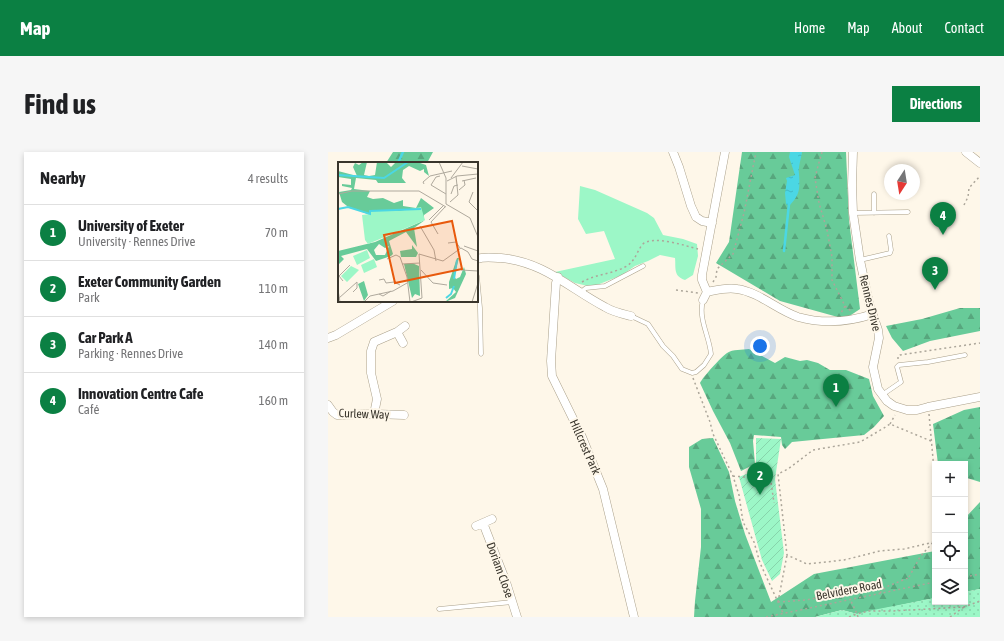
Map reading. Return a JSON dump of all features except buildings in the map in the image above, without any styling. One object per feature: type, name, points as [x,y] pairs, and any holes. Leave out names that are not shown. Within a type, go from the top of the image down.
[{"type":"street","points":[[672,152],[679,167],[696,217],[702,221],[712,223]]},
{"type":"street","points":[[725,152],[702,280],[706,294],[722,289],[738,289],[751,293],[785,312],[798,317],[813,320],[839,321],[857,319],[873,314]]},
{"type":"street","name":"Rennes Drive","points":[[853,152],[853,213],[860,260],[869,303],[879,338],[874,359],[874,373],[878,389],[882,395],[890,404],[900,409]]},
{"type":"street","points":[[966,152],[980,163]]},
{"type":"street","points":[[478,259],[482,257],[508,259],[532,266],[558,277],[607,308],[631,316]]},
{"type":"street","name":"Hillcrest Park","points":[[558,277],[556,283],[551,361],[552,376],[582,437],[603,489],[634,617]]},
{"type":"street","points":[[332,337],[391,302]]},
{"type":"street","points":[[374,414],[377,398],[371,373],[371,351],[374,342],[397,332],[406,326]]},
{"type":"street","points":[[397,332],[403,343]]},
{"type":"street","points":[[900,409],[917,410],[980,397]]},
{"type":"street","name":"Curlew Way","points":[[328,405],[337,415],[404,415]]},
{"type":"street","name":"Doriam Close","points":[[492,520],[480,525],[517,617]]},
{"type":"lane","points":[[874,194],[874,213]]},
{"type":"lane","points":[[853,213],[908,212]]},
{"type":"lane","points":[[860,260],[890,254],[891,250],[889,236]]},
{"type":"lane","points":[[578,290],[605,286],[643,266]]},
{"type":"lane","points":[[478,287],[481,354]]},
{"type":"lane","points":[[631,316],[648,324],[663,346],[673,356],[682,369],[692,373],[696,372],[704,365],[711,354],[709,338],[702,320],[701,306],[706,294]]},
{"type":"lane","points":[[882,395],[901,382],[897,367],[898,365],[928,362],[965,355]]},
{"type":"lane","points":[[439,609],[512,602]]},
{"type":"path","points":[[676,290],[706,294],[716,277],[717,269],[733,254],[744,213],[756,152]]},
{"type":"path","points":[[822,152],[815,178],[819,203],[827,230],[832,257],[832,280],[845,306],[839,316],[839,321]]},
{"type":"path","points":[[964,205],[968,197],[969,188],[980,176]]},
{"type":"path","points":[[578,290],[586,280],[620,269],[630,264],[635,259],[643,244],[646,242],[669,241],[706,251]]},
{"type":"path","points":[[898,365],[898,356],[900,355],[980,343]]},
{"type":"path","points":[[692,373],[713,434],[739,495],[743,522],[754,542],[760,563],[783,613]]},
{"type":"path","points":[[928,407],[933,461]]},
{"type":"path","points":[[778,602],[786,555],[778,474],[788,469],[814,450],[860,442],[890,424],[900,409]]},
{"type":"path","points":[[890,424],[931,441]]},
{"type":"path","points":[[732,476],[767,479],[771,482],[774,503]]},
{"type":"path","points":[[786,555],[807,564],[844,560],[880,551],[904,549],[932,542]]},
{"type":"path","points":[[880,593],[886,587],[908,578],[920,557],[932,544]]},
{"type":"path","points":[[968,576],[980,574]]},
{"type":"path","name":"Belvidere Road","points":[[766,617],[932,583]]},
{"type":"path","points":[[778,602],[806,600],[831,594],[840,595],[846,600]]},
{"type":"path","points":[[850,599],[858,616]]},
{"type":"path","points":[[950,617],[964,607],[980,601]]},
{"type":"path","points":[[849,617],[858,616],[868,611],[964,607]]},
{"type":"green space","points":[[393,152],[433,152],[428,162],[387,162]]},
{"type":"green space","points":[[742,152],[846,152],[849,220],[860,309],[845,319],[780,301],[716,263],[729,242]]},
{"type":"green space","points":[[580,186],[595,190],[647,213],[654,218],[663,235],[683,239],[697,244],[698,256],[693,275],[685,280],[681,278],[676,271],[675,258],[660,255],[635,266],[622,275],[592,287],[575,283],[555,272],[615,259],[604,231],[586,234],[578,219]]},
{"type":"green space","points":[[960,308],[980,308],[980,331],[930,341],[903,351],[892,338],[886,326],[922,319]]},
{"type":"green space","points":[[749,349],[775,363],[785,357],[800,361],[807,360],[818,363],[830,370],[846,370],[869,379],[873,396],[884,416],[864,435],[792,442],[785,449],[782,445],[781,437],[754,435],[753,441],[755,464],[741,471],[730,443],[700,383],[712,367],[727,353],[735,350]]},
{"type":"green space","points":[[980,407],[980,482],[968,478],[968,461],[938,461],[933,424],[964,410]]},
{"type":"green space","points":[[713,438],[729,472],[735,501],[745,534],[771,602],[814,574],[932,552],[932,599],[857,614],[842,610],[815,617],[694,617],[701,547],[701,509],[689,467],[689,447],[702,439]]},
{"type":"green space","points":[[756,438],[781,439],[775,479],[784,553],[780,574],[772,581],[762,560],[739,477],[756,470]]},
{"type":"green space","points":[[980,502],[980,589],[968,591],[968,533],[968,515]]},
{"type":"green space","points":[[980,589],[980,617],[815,617],[842,610],[857,614],[932,599],[932,605],[968,605],[968,591]]},
{"type":"water","points":[[790,152],[802,152],[799,169],[798,192],[789,206],[786,204],[786,178],[795,175],[789,157]]},
{"type":"waterway","points":[[398,162],[403,152]]},
{"type":"waterway","points":[[784,251],[789,204]]},
{"type":"place","name":"Innovation Centre Cafe","points":[[943,235]]},
{"type":"place","name":"Car Park A","points":[[935,290]]},
{"type":"place","name":"University of Exeter","points":[[836,407]]},
{"type":"place","name":"Exeter Community Garden","points":[[760,495]]}]
